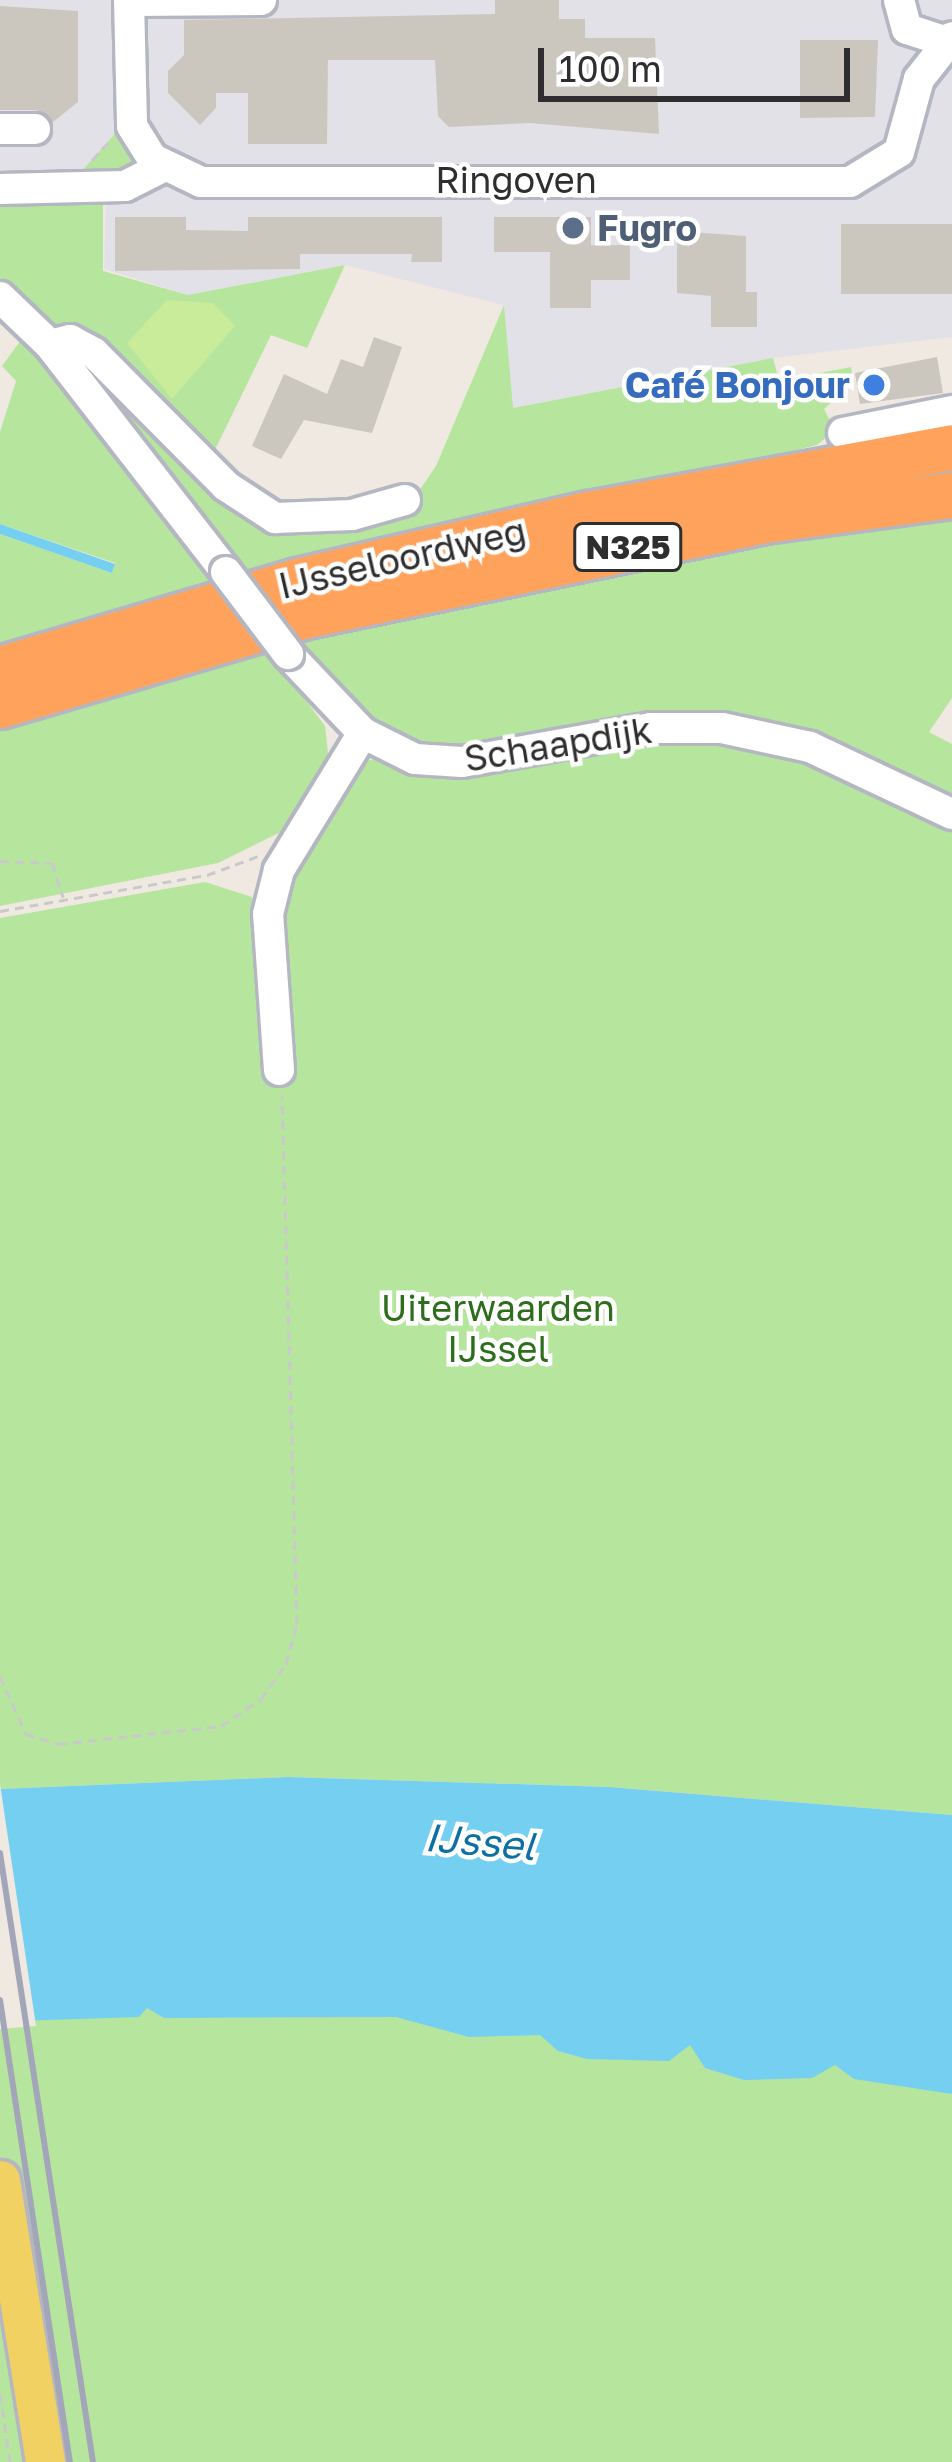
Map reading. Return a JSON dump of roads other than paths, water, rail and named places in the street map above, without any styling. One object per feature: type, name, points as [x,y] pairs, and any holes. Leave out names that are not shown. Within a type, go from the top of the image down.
[{"type":"highway","points":[[789,476],[843,433]]},
{"type":"highway","name":"IJsseloordweg","points":[[0,669],[297,581],[789,476],[952,448]]},
{"type":"highway","name":"IJsseloordweg","points":[[0,705],[306,614],[764,520],[952,495]]},
{"type":"main road","points":[[0,2180],[45,2462]]},
{"type":"street","points":[[0,189],[125,186],[163,167],[132,126],[128,1],[261,0]]},
{"type":"street","points":[[899,0],[907,29],[948,39]]},
{"type":"street","name":"Ringoven","points":[[163,167],[201,182],[850,182],[899,152],[919,79],[948,39]]},
{"type":"street","points":[[0,130],[35,129]]},
{"type":"street","name":"Schaapdijk","points":[[0,297],[50,345],[288,654],[363,733],[415,759],[462,763],[651,728],[722,728],[810,747],[952,814]]},
{"type":"street","name":"Schaapdijk","points":[[50,345],[70,340],[94,353],[226,486],[275,518],[352,515],[405,500]]},
{"type":"street","points":[[843,433],[856,424],[952,411]]},
{"type":"street","points":[[279,1070],[268,914],[279,870],[363,733]]},
{"type":"water","points":[[0,524],[115,564],[112,573],[0,534]]},
{"type":"water","name":"IJssel","points":[[288,1777],[609,1787],[952,1815],[952,2094],[854,2079],[835,2065],[812,2078],[744,2080],[705,2068],[690,2045],[669,2061],[587,2059],[558,2051],[540,2035],[469,2037],[396,2017],[164,2018],[147,2008],[139,2017],[16,2021],[0,1789]]},
{"type":"railway","points":[[0,1853],[93,2462]]},
{"type":"railway","points":[[0,2000],[70,2462]]},
{"type":"place","name":"Fugro","points":[[573,228]]},
{"type":"place","name":"Café Bonjour","points":[[874,385]]},
{"type":"park label","name":"Uiterwaarden IJssel","points":[[498,1328]]}]
